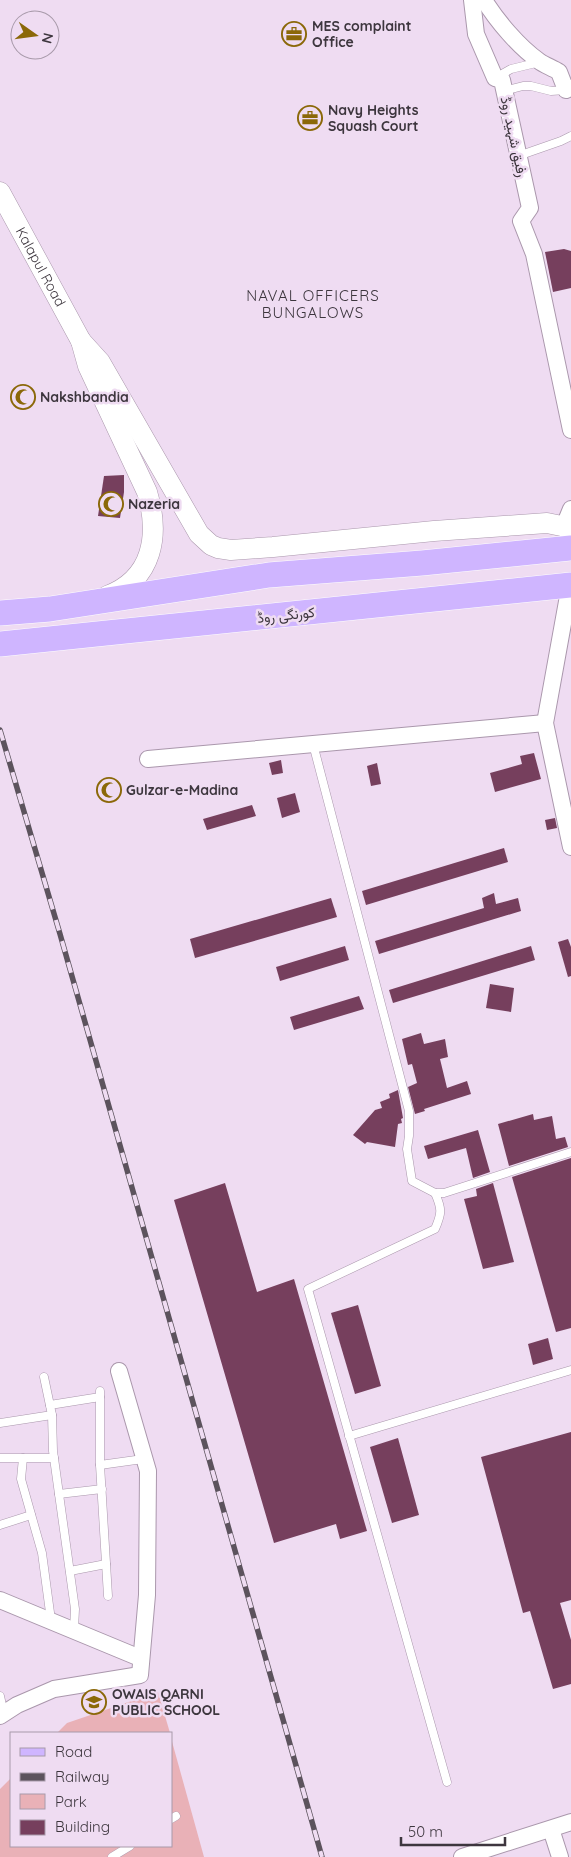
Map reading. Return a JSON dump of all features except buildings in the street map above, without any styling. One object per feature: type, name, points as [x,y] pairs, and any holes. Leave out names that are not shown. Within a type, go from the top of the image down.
[{"type":"main road","points":[[0,613],[50,609],[269,575],[422,563],[569,528]]},
{"type":"main road","name":"کورنگی روڈ","points":[[0,644],[54,640],[571,585]]},
{"type":"street","name":"رفیق شہید روڈ","points":[[472,0],[476,34],[499,85],[530,208],[521,221],[534,254],[571,430]]},
{"type":"street","points":[[484,0],[495,17],[540,62],[559,72],[569,89]]},
{"type":"street","name":"Kalapul Road","points":[[0,192],[81,341]]},
{"type":"street","points":[[81,341],[100,362],[199,534],[206,542],[218,548],[231,550],[273,548],[434,531],[547,523],[569,528]]},
{"type":"street","points":[[81,341],[88,366],[147,492],[153,516],[153,538],[149,556],[140,573],[129,585],[117,593],[89,603]]},
{"type":"street","points":[[571,585],[545,722],[571,847]]},
{"type":"street","points":[[148,759],[545,722]]},
{"type":"street","points":[[2,1715],[18,1705],[54,1689],[140,1675],[147,1595],[148,1471],[119,1371]]},
{"type":"street","points":[[0,1600],[74,1629],[140,1658]]},
{"type":"street","points":[[471,1856],[571,1822]]},
{"type":"street","points":[[551,1829],[560,1857]]},
{"type":"lane","points":[[499,85],[511,69],[540,62]]},
{"type":"lane","points":[[499,85],[530,86],[551,92],[569,89]]},
{"type":"lane","points":[[518,156],[571,136]]},
{"type":"lane","points":[[313,744],[409,1112],[407,1150],[412,1181],[435,1193],[444,1193],[571,1152]]},
{"type":"lane","points":[[435,1193],[441,1207],[440,1217],[435,1229],[308,1289],[447,1782]]},
{"type":"lane","points":[[349,1436],[571,1370]]},
{"type":"lane","points":[[44,1377],[52,1415],[54,1458],[75,1609],[74,1629]]},
{"type":"lane","points":[[50,1405],[100,1394],[100,1465],[108,1596]]},
{"type":"lane","points":[[0,1423],[52,1415]]},
{"type":"lane","points":[[0,1458],[54,1458]]},
{"type":"lane","points":[[22,1458],[21,1479],[42,1553],[51,1620]]},
{"type":"lane","points":[[100,1465],[143,1459]]},
{"type":"lane","points":[[59,1494],[102,1490]]},
{"type":"lane","points":[[0,1526],[31,1515]]},
{"type":"lane","points":[[70,1571],[106,1564]]},
{"type":"lane","points":[[0,1696],[2,1715]]},
{"type":"lane","points":[[112,1857],[128,1847]]},
{"type":"green space","points":[[158,1692],[170,1732],[58,1732],[67,1723]]},
{"type":"green space","points":[[172,1742],[204,1857],[0,1857],[0,1789],[10,1779],[10,1847],[172,1847]]},
{"type":"railway","points":[[0,730],[60,934],[322,1857]]},
{"type":"place","name":"MES complaint Office","points":[[294,34]]},
{"type":"place","name":"Navy Heights Squash Court","points":[[310,118]]},
{"type":"place","name":"Nakshbandia","points":[[23,397]]},
{"type":"place","name":"Nazeria","points":[[111,504]]},
{"type":"place","name":"Gulzar-e-Madina","points":[[109,790]]},
{"type":"place","name":"OWAIS QARNI PUBLIC SCHOOL","points":[[94,1702]]},
{"type":"district","name":"NAVAL OFFICERS BUNGALOWS","points":[[313,304]]}]
